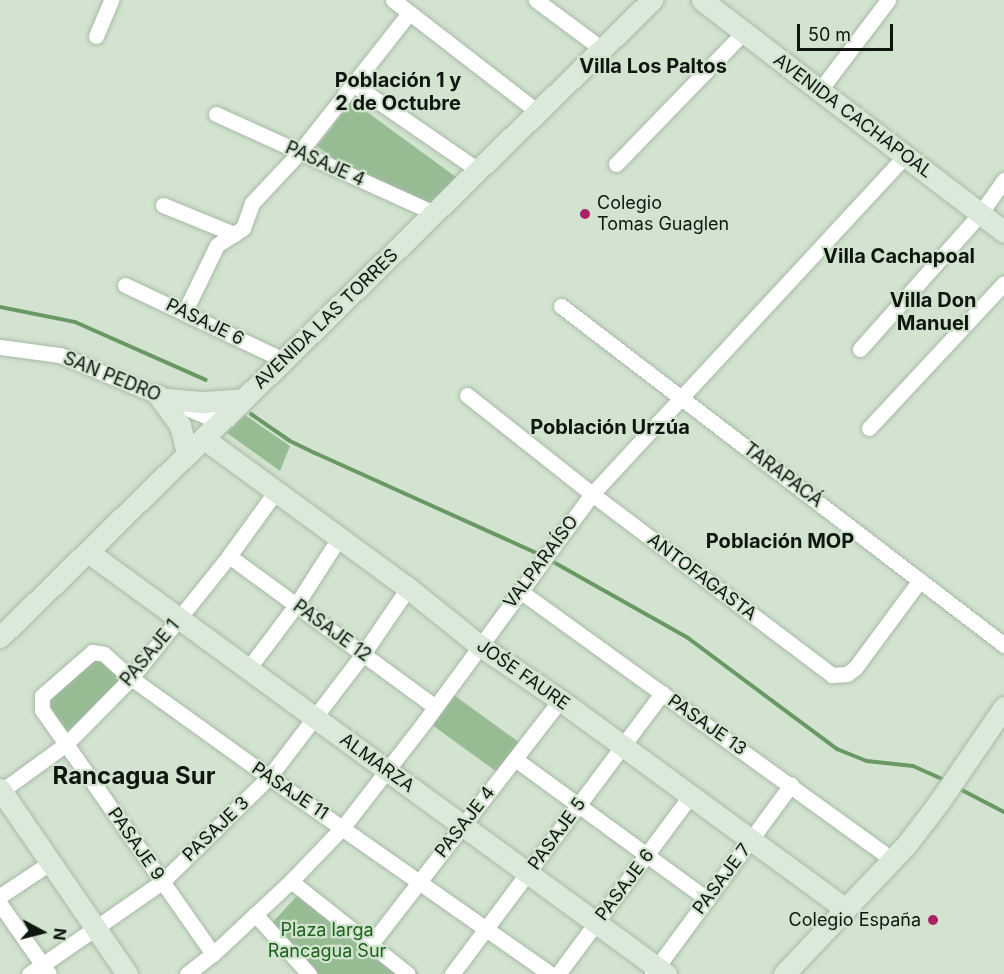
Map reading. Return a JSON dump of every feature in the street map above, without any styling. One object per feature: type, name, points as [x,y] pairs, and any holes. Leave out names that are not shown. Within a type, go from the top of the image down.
[{"type":"street","points":[[96,36],[111,0]]},
{"type":"street","points":[[393,0],[538,112]]},
{"type":"street","points":[[536,0],[602,49]]},
{"type":"street","name":"AVENIDA LAS TORRES","points":[[0,637],[652,0]]},
{"type":"street","name":"AVENIDA CACHAPOAL","points":[[702,0],[1004,232]]},
{"type":"street","points":[[820,90],[888,0]]},
{"type":"street","points":[[184,311],[217,245],[234,234],[247,221],[252,202],[299,153],[409,14]]},
{"type":"street","points":[[616,164],[744,32]]},
{"type":"street","points":[[353,84],[478,170]]},
{"type":"street","name":"PASAJE 4","points":[[216,114],[434,213]]},
{"type":"street","name":"VALPARAÍSO","points":[[187,974],[207,964],[343,827],[388,771],[543,557],[592,494],[906,155]]},
{"type":"street","points":[[860,349],[980,214],[1004,180]]},
{"type":"street","points":[[163,204],[234,234]]},
{"type":"street","points":[[869,428],[1004,283]]},
{"type":"street","name":"PASAJE 6","points":[[125,285],[284,360]]},
{"type":"street","name":"TARAPACÁ","points":[[561,306],[1004,645]]},
{"type":"street","name":"SAN PEDRO","points":[[0,347],[60,355],[220,422]]},
{"type":"street","name":"ANTOFAGASTA","points":[[467,395],[592,494],[832,675],[847,674],[855,668],[920,580]]},
{"type":"street","points":[[162,397],[204,402],[243,399]]},
{"type":"street","points":[[162,397],[180,425],[187,454]]},
{"type":"street","name":"JOŚE FAURE","points":[[204,438],[408,588],[479,645],[560,700],[846,909]]},
{"type":"street","name":"PASAJE 1","points":[[0,791],[66,744],[131,678],[229,556],[276,491]]},
{"type":"street","points":[[248,669],[296,605],[339,538]]},
{"type":"street","name":"ALMARZA","points":[[88,552],[463,826],[658,972]]},
{"type":"street","name":"PASAJE 12","points":[[229,556],[435,706]]},
{"type":"street","name":"PASAJE 3","points":[[29,974],[46,969],[96,927],[162,882],[269,777],[363,654],[408,588]]},
{"type":"street","name":"PASAJE 13","points":[[520,591],[893,860]]},
{"type":"street","name":"PASAJE 11","points":[[40,703],[42,696],[92,652],[104,654],[131,678],[550,974]]},
{"type":"street","name":"PASAJE 5","points":[[452,974],[662,693]]},
{"type":"street","name":"PASAJE 4","points":[[371,945],[560,700]]},
{"type":"street","name":"PASAJE 9","points":[[40,703],[162,882],[207,964]]},
{"type":"street","points":[[784,974],[893,860],[951,785],[1004,707]]},
{"type":"street","points":[[516,759],[707,899]]},
{"type":"street","name":"PASAJE 7","points":[[658,972],[707,899],[791,785]]},
{"type":"street","points":[[0,791],[127,974]]},
{"type":"street","name":"PASAJE 6","points":[[558,974],[690,796]]},
{"type":"street","points":[[0,896],[51,862]]},
{"type":"street","points":[[291,881],[408,974]]},
{"type":"street","points":[[0,904],[46,969]]},
{"type":"street","points":[[255,914],[309,974]]},
{"type":"green space","points":[[352,101],[456,177],[430,205],[341,164],[317,146]]},
{"type":"green space","points":[[245,415],[290,446],[280,471],[227,433]]},
{"type":"green space","points":[[92,652],[131,678],[66,744],[42,696]]},
{"type":"green space","points":[[447,690],[525,747],[504,777],[425,720]]},
{"type":"green space","name":"Plaza larga Rancagua Sur","points":[[308,884],[419,974],[314,974],[270,925]]},
{"type":"waterway","points":[[0,307],[75,322],[206,380]]},
{"type":"waterway","points":[[251,414],[290,441],[541,555]]},
{"type":"waterway","points":[[548,559],[688,638],[837,749],[867,761],[913,766],[945,780]]},
{"type":"waterway","points":[[956,787],[1004,812]]},
{"type":"place","name":"Colegio Tomas Guaglen","points":[[585,214]]},
{"type":"place","name":"Colegio España","points":[[933,920]]},
{"type":"district","name":"Villa Los Paltos","points":[[653,66]]},
{"type":"district","name":"Población 1 y 2 de Octubre","points":[[398,92]]},
{"type":"district","name":"Villa Cachapoal","points":[[899,256]]},
{"type":"district","name":"Villa Don Manuel","points":[[933,312]]},
{"type":"district","name":"Población Urzúa","points":[[610,427]]},
{"type":"district","name":"Población MOP","points":[[780,541]]},
{"type":"district","name":"Rancagua Sur","points":[[134,776]]}]
